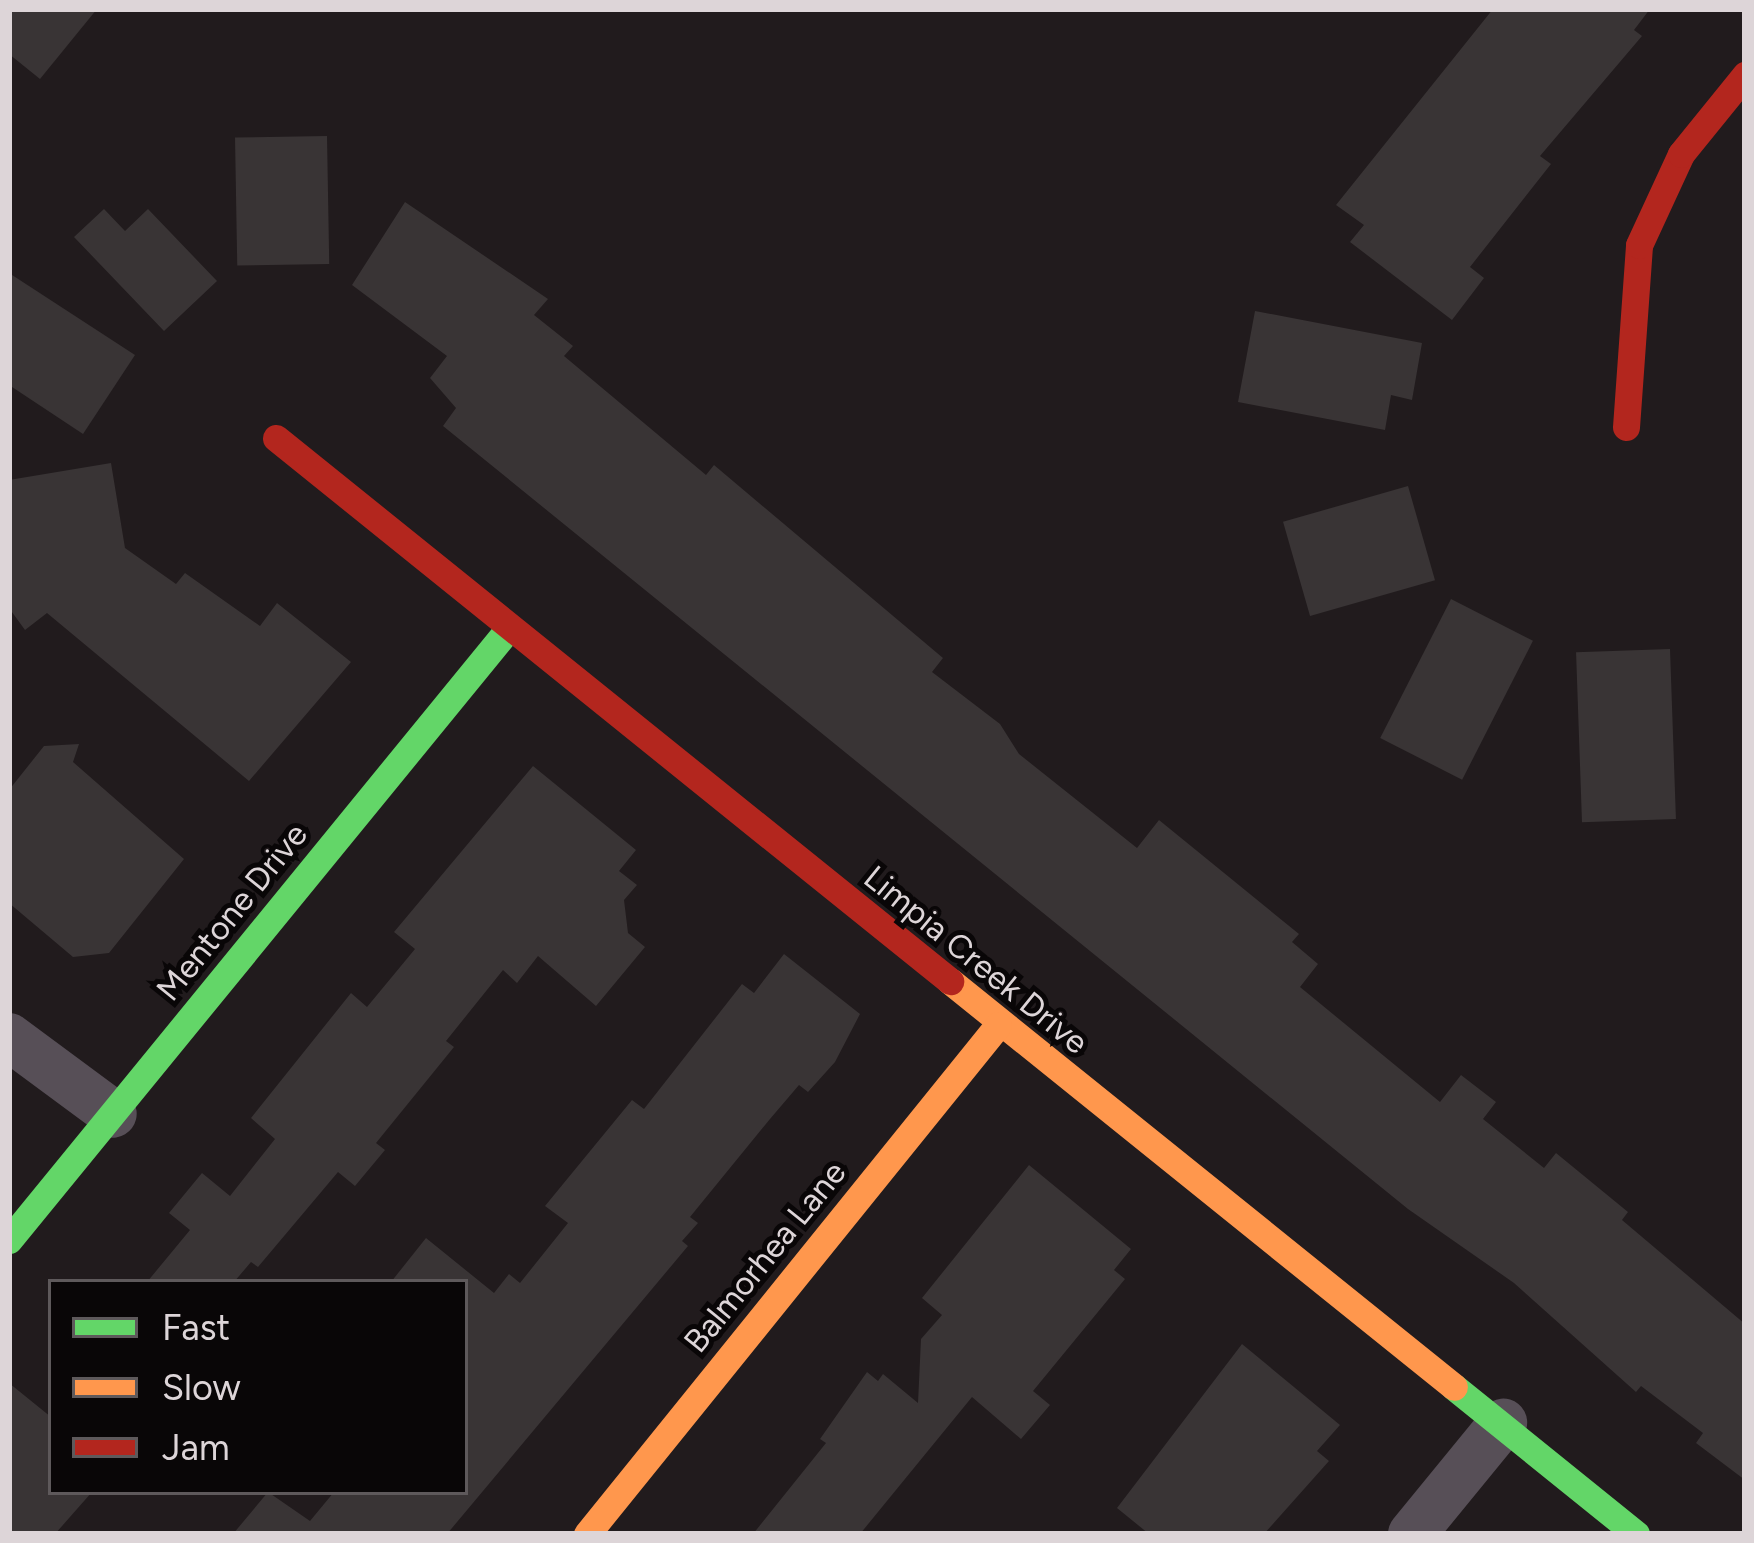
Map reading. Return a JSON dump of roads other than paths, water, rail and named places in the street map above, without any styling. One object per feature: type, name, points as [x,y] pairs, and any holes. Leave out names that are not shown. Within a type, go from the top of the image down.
[{"type":"street","points":[[1626,427],[1639,244],[1681,154],[1745,75]]},
{"type":"street","name":"Limpia Creek Drive","points":[[276,438],[998,1025],[1503,1423],[1636,1534]]},
{"type":"street","name":"Mentone Drive","points":[[9,1240],[509,628]]},
{"type":"street","name":"Balmorhea Lane","points":[[587,1534],[998,1025]]},
{"type":"street","points":[[9,1037],[113,1114]]},
{"type":"street","points":[[1412,1534],[1503,1423]]}]
